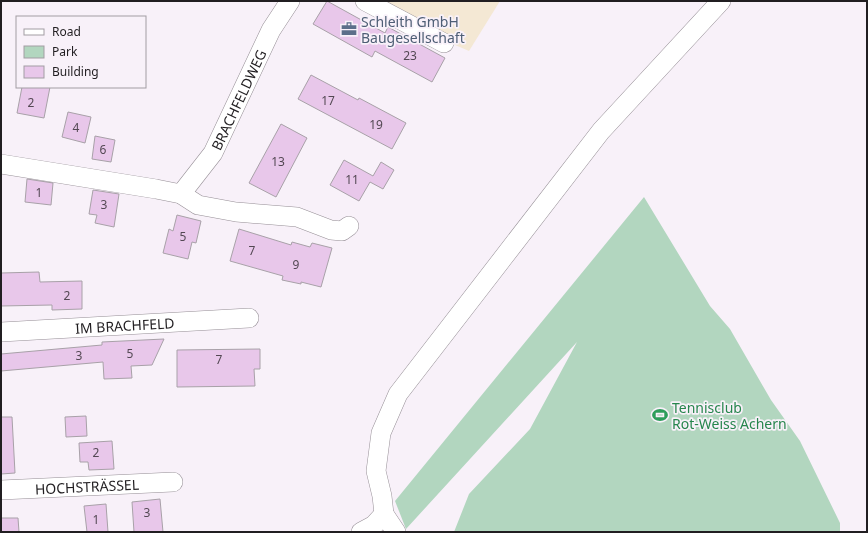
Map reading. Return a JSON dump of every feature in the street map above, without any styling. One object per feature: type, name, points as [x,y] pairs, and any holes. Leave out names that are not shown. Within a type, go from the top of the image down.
[{"type":"street","name":"BRACHFELDWEG","points":[[181,194],[213,153],[271,30],[290,1]]},
{"type":"street","points":[[365,1],[444,43]]},
{"type":"street","points":[[396,532],[384,514],[382,496],[376,471],[381,433],[398,394],[601,132],[721,1]]},
{"type":"street","points":[[1,164],[181,194],[198,206],[236,212],[297,217],[331,230],[342,231],[349,226]]},
{"type":"street","name":"IM BRACHFELD","points":[[1,332],[249,318]]},
{"type":"street","name":"HOCHSTRÄSSEL","points":[[1,490],[173,482]]},
{"type":"street","points":[[361,532],[374,524],[384,514]]},
{"type":"shaded area","name":"Schleith GmbH Baugesellschaft","points":[[353,1],[500,1],[469,51]]},
{"type":"green space","name":"Tennisclub Rot-Weiss Achern","points":[[644,197],[710,306],[730,329],[771,400],[800,441],[840,523],[840,532],[454,532],[469,494],[530,429],[577,342],[406,529],[395,501]]},
{"type":"building","points":[[327,1],[385,33],[388,27],[445,58],[432,82],[375,51],[372,57],[313,24]]},
{"type":"building","points":[[311,75],[406,123],[392,149],[298,99]]},
{"type":"building","points":[[22,88],[50,88],[44,118],[17,113]]},
{"type":"building","points":[[68,112],[91,117],[85,143],[62,137]]},
{"type":"building","points":[[281,124],[307,138],[276,197],[249,183]]},
{"type":"building","points":[[95,136],[115,140],[111,162],[92,159]]},
{"type":"building","points":[[344,160],[373,176],[381,162],[394,170],[383,189],[370,182],[359,201],[330,185]]},
{"type":"building","points":[[27,179],[53,183],[51,205],[25,202]]},
{"type":"building","points":[[93,190],[119,194],[114,227],[95,223],[97,215],[89,214]]},
{"type":"building","points":[[177,215],[201,221],[196,243],[192,242],[188,259],[163,253],[169,229],[173,231]]},
{"type":"building","points":[[239,229],[291,245],[292,242],[310,247],[312,243],[332,248],[321,287],[301,282],[301,284],[282,280],[283,276],[230,261]]},
{"type":"building","points":[[39,272],[40,282],[82,281],[82,309],[52,310],[52,305],[1,306],[1,273]]},
{"type":"building","points":[[164,339],[152,365],[131,366],[132,378],[104,379],[103,362],[1,371],[1,354],[102,345],[102,342]]},
{"type":"building","points":[[260,349],[260,369],[254,369],[255,386],[177,387],[177,350]]},
{"type":"building","points":[[86,416],[87,436],[66,437],[65,417]]},
{"type":"building","points":[[1,417],[12,417],[15,473],[1,474]]},
{"type":"building","points":[[112,441],[114,469],[89,470],[88,462],[80,462],[79,443]]},
{"type":"building","points":[[160,499],[163,532],[134,532],[132,502]]},
{"type":"building","points":[[106,504],[108,532],[87,532],[84,506]]},
{"type":"building","points":[[1,518],[18,518],[19,532],[1,532]]},
{"type":"place","name":"Schleith GmbH Baugesellschaft","points":[[349,29]]},
{"type":"place","name":"Tennisclub Rot-Weiss Achern","points":[[660,415]]}]
